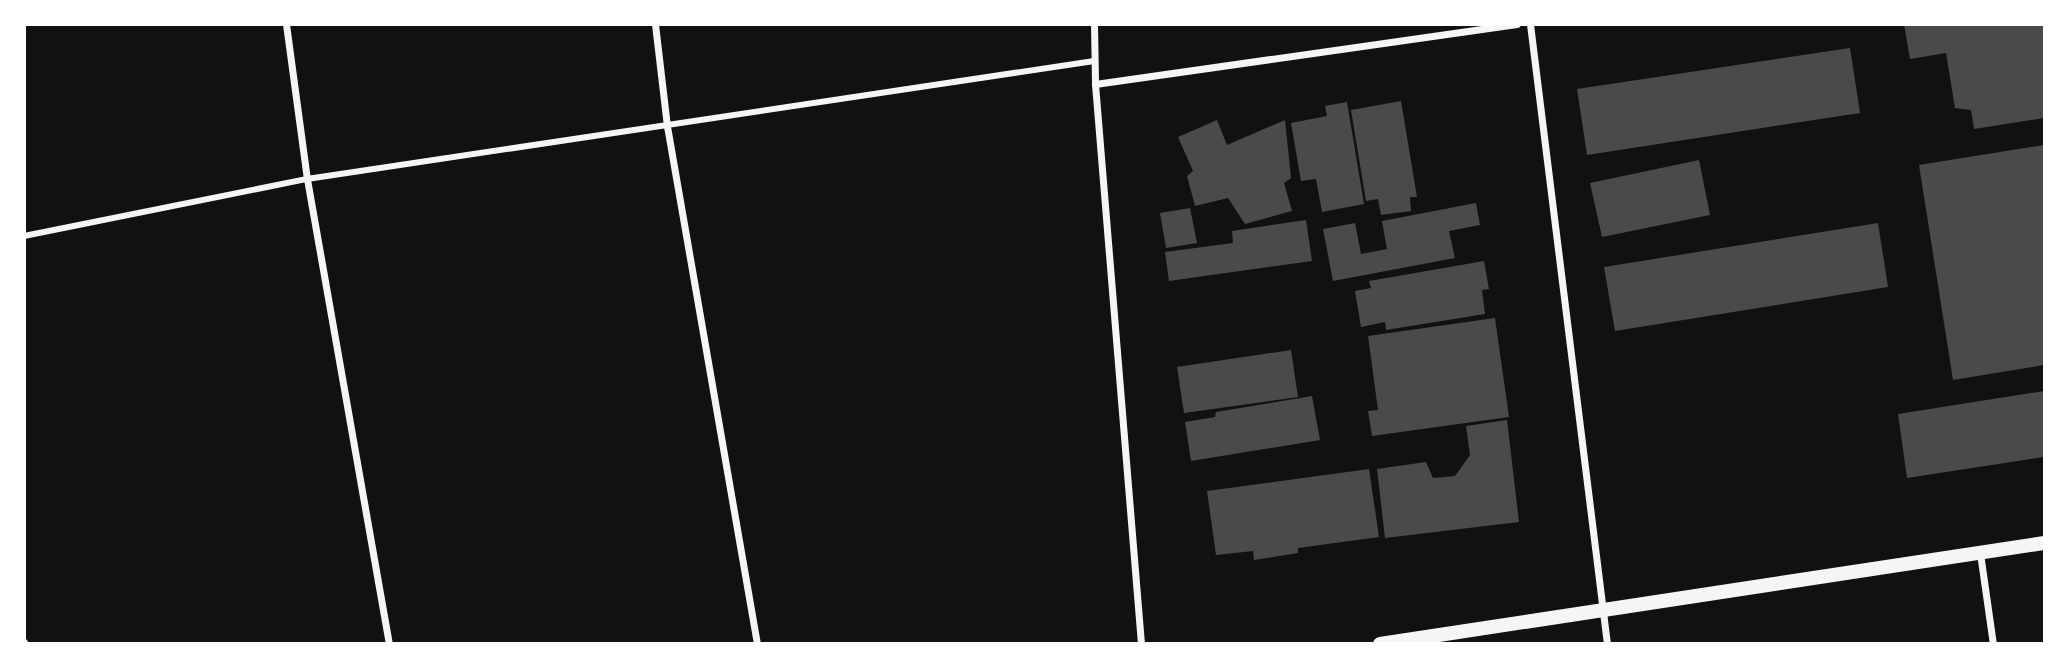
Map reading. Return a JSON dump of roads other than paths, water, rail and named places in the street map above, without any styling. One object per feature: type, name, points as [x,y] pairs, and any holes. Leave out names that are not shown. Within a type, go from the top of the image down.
[{"type":"main road","points":[[1380,643],[2045,543]]},
{"type":"street","points":[[286,24],[307,179],[389,643]]},
{"type":"street","points":[[655,24],[667,126],[757,643]]},
{"type":"street","points":[[1094,24],[1095,84],[1141,643]]},
{"type":"street","points":[[1095,84],[1517,24]]},
{"type":"street","points":[[1530,24],[1607,643]]},
{"type":"street","points":[[24,236],[307,179],[1094,61]]},
{"type":"street","points":[[1980,553],[1993,643]]}]
